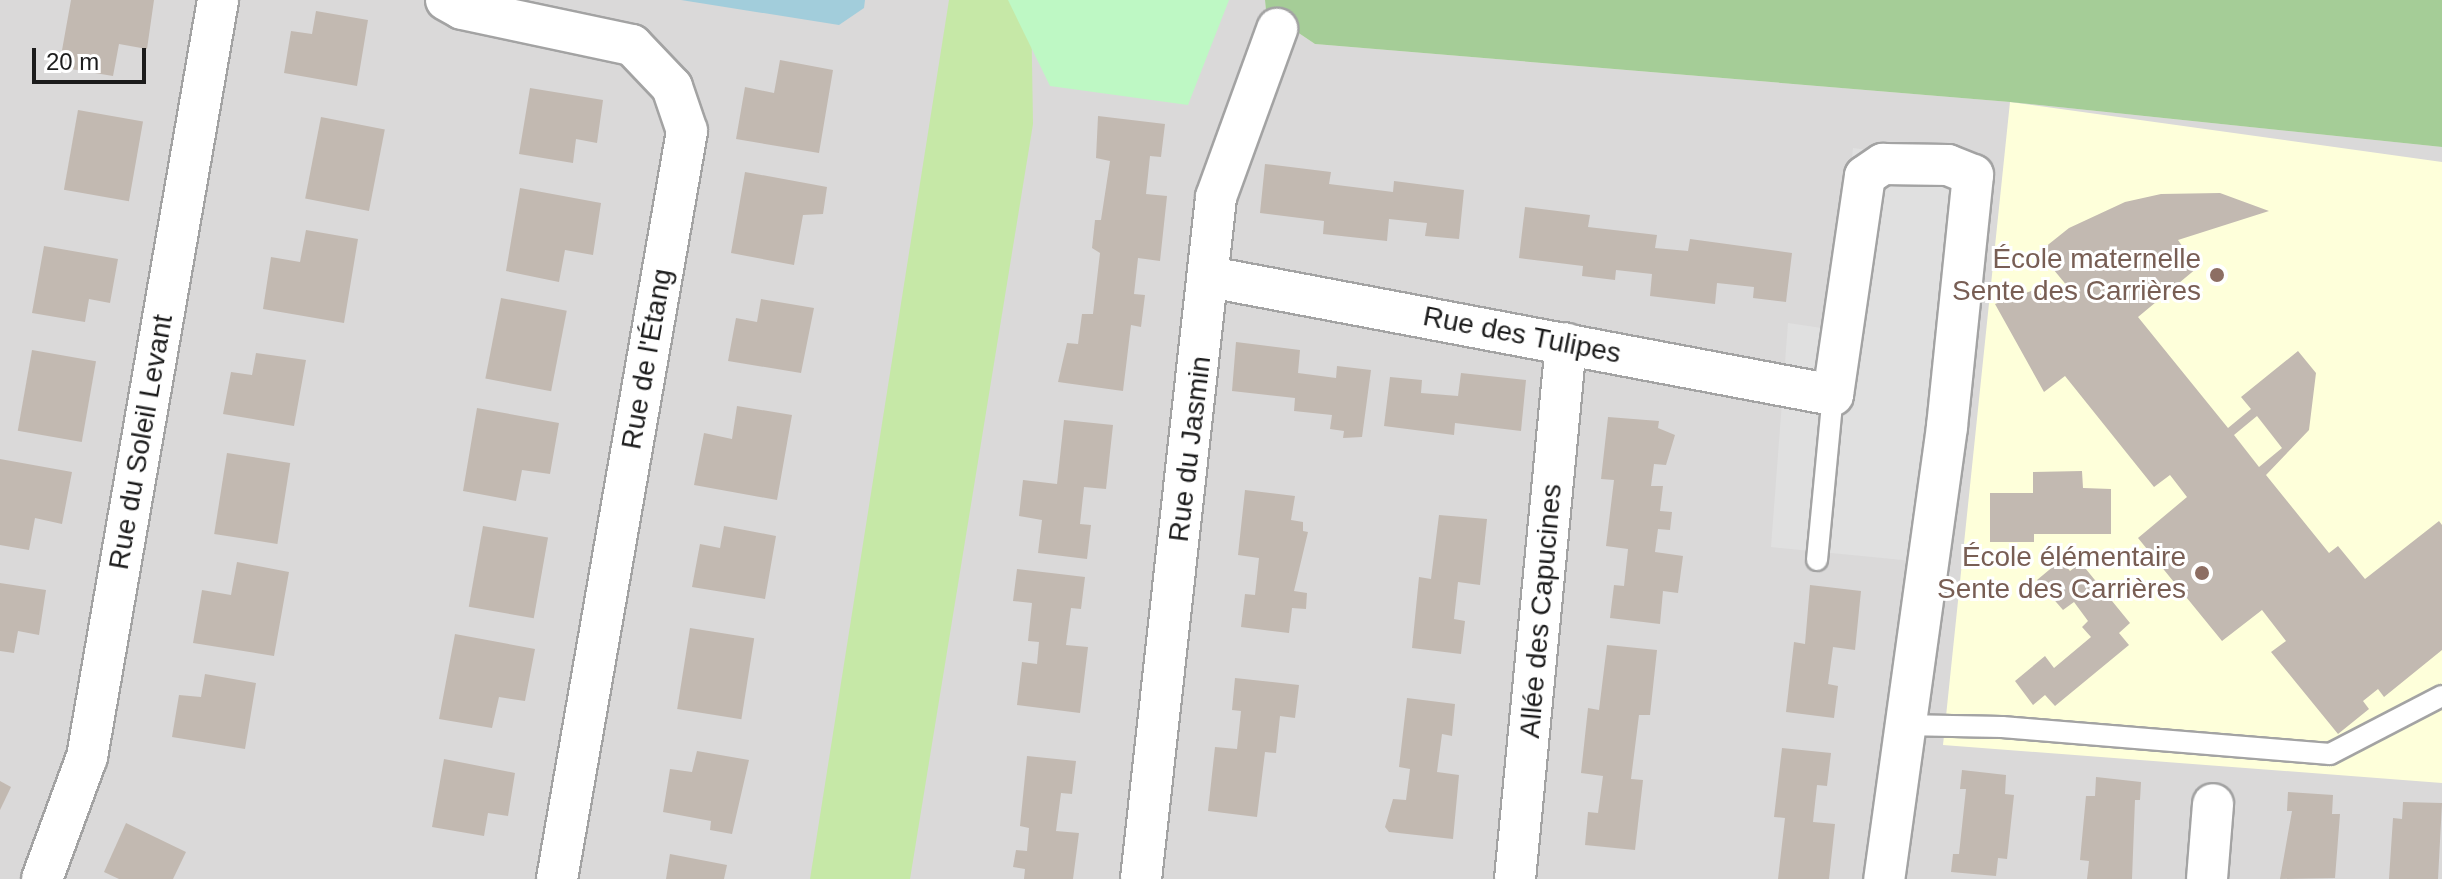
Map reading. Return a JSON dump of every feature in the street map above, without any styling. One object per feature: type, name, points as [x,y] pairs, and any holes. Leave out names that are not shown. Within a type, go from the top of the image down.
[{"type":"street","name":"Rue du Soleil Levant","points":[[42,879],[87,757],[218,0]]},
{"type":"street","name":"Rue de l'Étang","points":[[446,0],[462,9],[632,45],[672,87],[687,131],[557,879]]},
{"type":"street","name":"Rue du Jasmin","points":[[1141,879],[1210,277],[1216,197],[1277,29]]},
{"type":"street","points":[[1833,395],[1865,176],[1883,164],[1963,169],[1973,175],[1975,185],[1947,427],[1903,725],[1884,879]]},
{"type":"street","name":"Rue des Tulipes","points":[[1210,277],[1833,395]]},
{"type":"street","name":"Allée des Capucines","points":[[1515,879],[1566,343]]},
{"type":"street","points":[[2207,879],[2213,804]]},
{"type":"lane","points":[[1817,560],[1833,395]]},
{"type":"lane","points":[[1903,725],[2002,727],[2330,754],[2442,696]]},
{"type":"shaded area","points":[[0,0],[1265,0],[1266,11],[1315,44],[2010,102],[2442,147],[2442,879],[0,879]]},
{"type":"shaded area","name":"École élémentaire Sente des Carrières","points":[[2010,102],[2442,162],[2442,783],[1943,745]]},
{"type":"shaded area","points":[[1853,148],[1969,164],[1923,562],[1771,547],[1788,323],[1835,330]]},
{"type":"green space","points":[[949,0],[1031,0],[1033,124],[910,879],[810,879]]},
{"type":"green space","points":[[1008,0],[1229,0],[1188,105],[1050,86]]},
{"type":"green space","points":[[1265,0],[2442,0],[2442,147],[2010,102],[1315,44],[1266,11]]},
{"type":"water","points":[[681,0],[865,0],[864,8],[839,25]]},
{"type":"building","points":[[71,0],[154,0],[147,49],[119,44],[113,76],[59,67]]},
{"type":"building","points":[[316,11],[368,20],[357,86],[284,73],[291,31],[312,34]]},
{"type":"building","points":[[780,60],[833,70],[819,153],[736,139],[745,87],[774,93]]},
{"type":"building","points":[[530,88],[603,100],[597,143],[576,139],[573,163],[519,154]]},
{"type":"building","points":[[78,110],[143,121],[129,201],[64,190]]},
{"type":"building","points":[[1098,116],[1165,124],[1161,157],[1150,156],[1146,194],[1167,196],[1160,261],[1138,258],[1134,294],[1145,295],[1141,327],[1131,325],[1123,391],[1058,382],[1067,343],[1078,344],[1082,314],[1093,314],[1100,253],[1092,248],[1095,220],[1101,220],[1110,161],[1096,158]]},
{"type":"building","points":[[321,117],[385,129],[369,211],[305,198]]},
{"type":"building","points":[[1265,164],[1331,172],[1329,184],[1393,192],[1394,181],[1464,190],[1459,239],[1425,236],[1427,223],[1389,219],[1387,241],[1323,234],[1324,221],[1260,213]]},
{"type":"building","points":[[745,172],[827,187],[823,214],[803,215],[794,265],[731,253]]},
{"type":"building","points":[[520,188],[601,203],[593,255],[565,250],[559,282],[506,271]]},
{"type":"building","points":[[2220,193],[2269,211],[2178,240],[2197,268],[2138,317],[2228,428],[2251,409],[2241,397],[2298,351],[2316,373],[2309,430],[2266,475],[2329,553],[2338,546],[2365,579],[2439,521],[2442,525],[2442,650],[2384,697],[2378,689],[2363,701],[2369,709],[2338,734],[2271,652],[2286,641],[2262,610],[2222,641],[2138,538],[2187,497],[2170,475],[2154,487],[2065,376],[2044,392],[1995,304],[2037,289],[2047,302],[2068,287],[2039,252],[2069,228],[2125,202],[2161,194]],"holes":[[[2257,416],[2282,448],[2259,467],[2234,435]]]},
{"type":"building","points":[[1525,207],[1590,215],[1588,227],[1657,235],[1655,248],[1688,251],[1690,239],[1792,253],[1786,302],[1753,298],[1754,287],[1717,283],[1715,304],[1650,296],[1652,274],[1616,270],[1615,280],[1582,276],[1583,266],[1519,258]]},
{"type":"building","points":[[306,230],[358,239],[344,323],[263,309],[271,257],[300,262]]},
{"type":"building","points":[[44,246],[118,259],[110,303],[89,299],[85,322],[32,313]]},
{"type":"building","points":[[501,298],[567,311],[551,391],[485,378]]},
{"type":"building","points":[[761,299],[814,308],[801,373],[728,361],[736,318],[757,322]]},
{"type":"building","points":[[1236,342],[1300,350],[1298,373],[1336,378],[1337,366],[1371,370],[1362,437],[1343,438],[1344,431],[1330,429],[1332,415],[1294,411],[1295,398],[1232,391]]},
{"type":"building","points":[[32,350],[96,361],[82,442],[18,431]]},
{"type":"building","points":[[256,353],[306,360],[294,426],[223,414],[231,372],[252,375]]},
{"type":"building","points":[[1461,373],[1526,380],[1521,431],[1455,423],[1454,435],[1384,426],[1390,377],[1422,380],[1421,393],[1458,396]]},
{"type":"building","points":[[737,406],[792,415],[777,500],[694,485],[704,433],[732,439]]},
{"type":"building","points":[[477,408],[559,423],[550,474],[522,470],[516,501],[463,491]]},
{"type":"building","points":[[1608,417],[1659,421],[1658,428],[1675,435],[1666,465],[1654,464],[1651,486],[1663,486],[1660,511],[1672,512],[1670,530],[1658,529],[1655,552],[1683,556],[1678,593],[1663,591],[1660,624],[1610,618],[1614,585],[1624,586],[1628,549],[1606,546],[1614,480],[1601,479]]},
{"type":"building","points":[[1064,420],[1113,425],[1106,489],[1084,487],[1080,524],[1091,525],[1087,559],[1038,553],[1042,520],[1019,516],[1023,480],[1057,484]]},
{"type":"building","points":[[227,453],[290,463],[277,544],[214,534]]},
{"type":"building","points":[[0,459],[72,472],[62,524],[35,518],[29,550],[0,545]]},
{"type":"building","points":[[2082,471],[2083,488],[2111,489],[2111,534],[2034,534],[2034,542],[1990,542],[1990,493],[2033,493],[2033,472]]},
{"type":"building","points":[[1245,490],[1295,496],[1291,520],[1303,522],[1303,531],[1308,532],[1294,591],[1307,593],[1306,609],[1292,608],[1289,633],[1241,627],[1245,594],[1255,595],[1259,558],[1238,555]]},
{"type":"building","points":[[1439,515],[1487,519],[1480,585],[1458,582],[1454,619],[1465,621],[1461,654],[1412,648],[1419,577],[1431,579]]},
{"type":"building","points":[[483,526],[548,537],[534,618],[469,607]]},
{"type":"building","points":[[724,526],[776,536],[765,599],[692,587],[700,544],[720,548]]},
{"type":"building","points":[[2061,560],[2070,571],[2081,563],[2130,623],[2119,633],[2129,645],[2055,706],[2045,695],[2033,705],[2015,681],[2045,656],[2054,668],[2091,637],[2082,627],[2088,621],[2074,602],[2063,610],[2037,580]]},
{"type":"building","points":[[237,562],[289,572],[274,656],[193,643],[202,590],[231,595]]},
{"type":"building","points":[[1017,569],[1085,577],[1081,609],[1071,608],[1066,645],[1088,647],[1080,713],[1017,705],[1022,662],[1037,664],[1039,642],[1028,641],[1032,603],[1013,601]]},
{"type":"building","points":[[0,583],[46,590],[39,635],[18,631],[14,653],[0,651]]},
{"type":"building","points":[[1810,585],[1861,591],[1855,650],[1833,647],[1828,684],[1838,686],[1834,718],[1786,712],[1794,642],[1805,644]]},
{"type":"building","points":[[690,628],[754,638],[741,719],[677,709]]},
{"type":"building","points":[[455,634],[535,649],[525,701],[499,697],[492,728],[439,719]]},
{"type":"building","points":[[1607,645],[1657,650],[1650,715],[1639,715],[1631,779],[1643,780],[1635,850],[1585,845],[1588,812],[1598,813],[1603,776],[1581,773],[1588,708],[1599,710]]},
{"type":"building","points":[[205,674],[256,683],[245,749],[172,737],[179,695],[201,697]]},
{"type":"building","points":[[1235,678],[1299,685],[1295,718],[1280,716],[1276,753],[1265,752],[1257,817],[1208,811],[1215,747],[1237,749],[1241,711],[1232,710]]},
{"type":"building","points":[[1407,698],[1455,704],[1452,736],[1442,734],[1437,772],[1459,775],[1453,839],[1389,832],[1385,827],[1393,799],[1406,800],[1410,769],[1399,767]]},
{"type":"building","points":[[1782,748],[1831,753],[1827,786],[1817,785],[1813,822],[1835,824],[1829,879],[1778,879],[1785,818],[1774,817]]},
{"type":"building","points":[[697,751],[749,760],[732,834],[710,830],[711,821],[663,812],[670,769],[692,772]]},
{"type":"building","points":[[1027,756],[1076,761],[1072,794],[1061,793],[1056,831],[1079,833],[1073,879],[1024,879],[1025,869],[1013,867],[1016,850],[1027,851],[1029,828],[1020,826]]},
{"type":"building","points":[[444,759],[515,773],[508,816],[488,813],[484,836],[432,827]]},
{"type":"building","points":[[1962,770],[2006,775],[2005,794],[2014,795],[2007,859],[1998,858],[1996,876],[1951,872],[1953,854],[1959,854],[1966,789],[1960,789]]},
{"type":"building","points":[[2096,777],[2141,782],[2140,800],[2135,800],[2132,879],[2087,879],[2089,861],[2080,860],[2086,796],[2095,796]]},
{"type":"building","points":[[0,781],[11,787],[0,810]]},
{"type":"building","points":[[2288,792],[2333,795],[2332,814],[2340,814],[2335,878],[2280,879],[2292,811],[2287,811]]},
{"type":"building","points":[[2403,802],[2442,803],[2438,879],[2389,879],[2393,818],[2402,819]]},
{"type":"building","points":[[126,823],[186,852],[173,879],[119,879],[104,872]]},
{"type":"building","points":[[670,854],[727,865],[724,879],[666,879]]},
{"type":"place","name":"École maternelle Sente des Carrières","points":[[2217,275]]},
{"type":"place","name":"École élémentaire Sente des Carrières","points":[[2202,573]]}]
